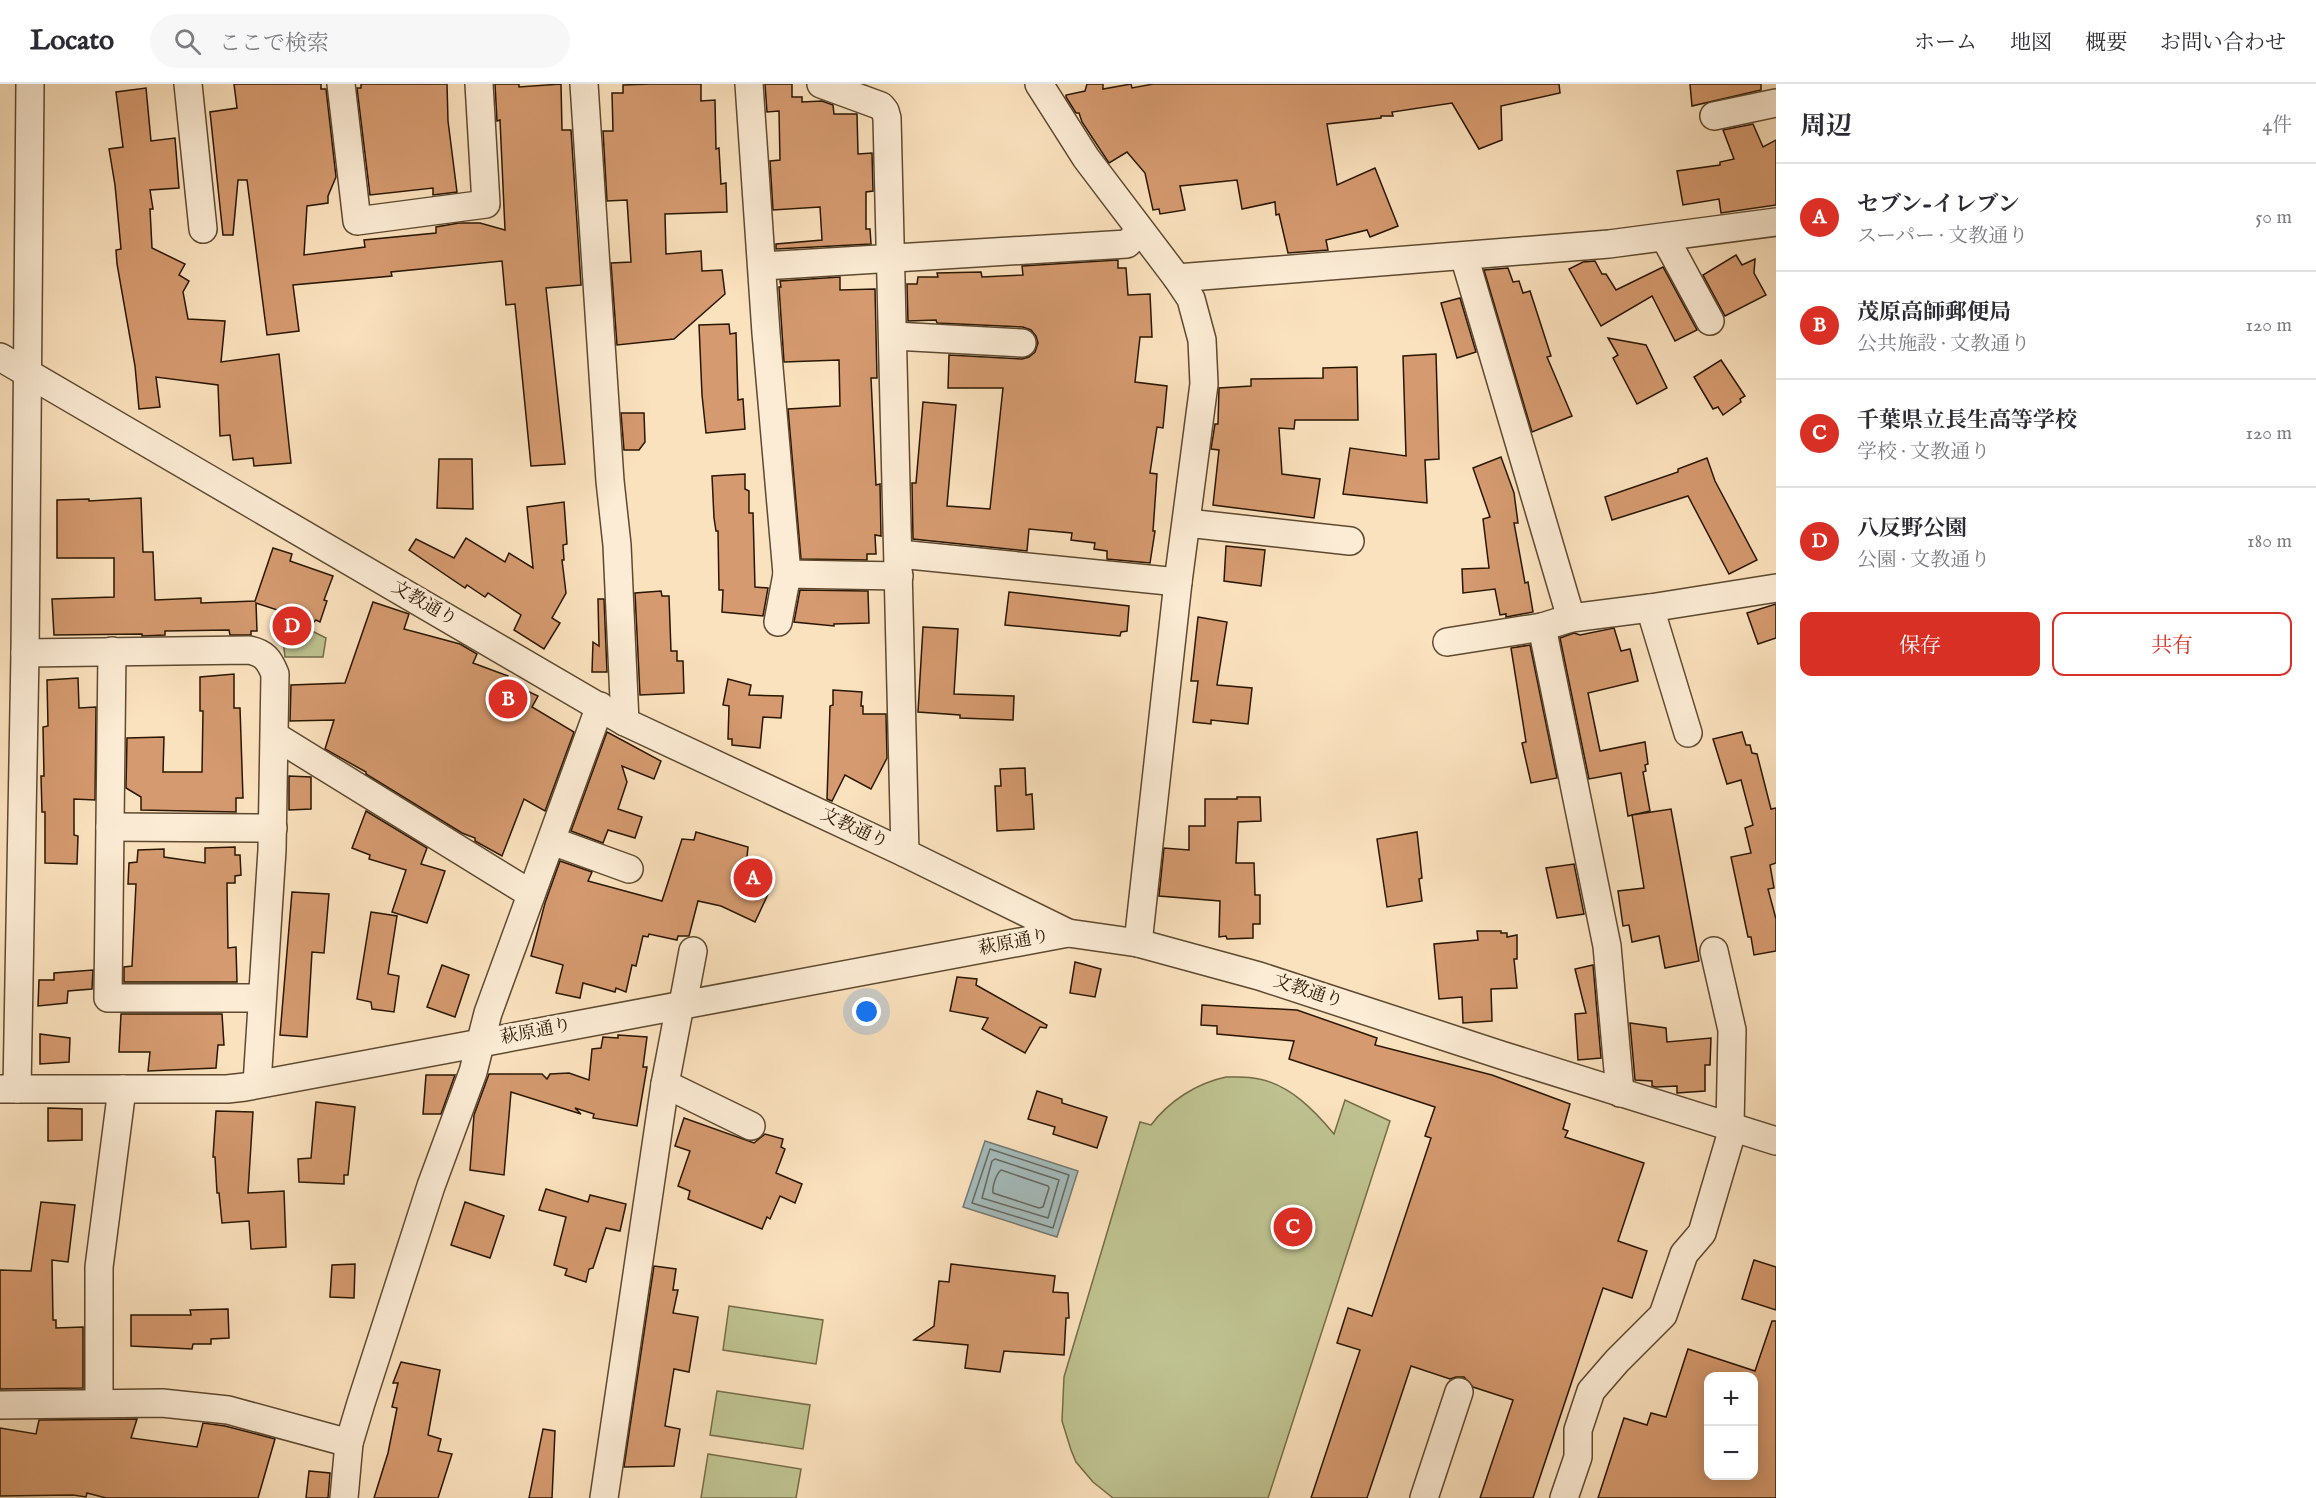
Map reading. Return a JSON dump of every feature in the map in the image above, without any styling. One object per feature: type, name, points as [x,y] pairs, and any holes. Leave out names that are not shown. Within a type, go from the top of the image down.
[{"type":"street","points":[[8,1089],[11,823],[25,653],[30,84]]},
{"type":"street","points":[[188,84],[203,229]]},
{"type":"street","points":[[340,84],[357,221],[486,204],[479,84]]},
{"type":"street","points":[[584,84],[610,481],[617,544],[625,722]]},
{"type":"street","points":[[749,84],[766,333],[787,574],[778,622]]},
{"type":"street","points":[[820,84],[881,106],[885,111],[894,336],[905,853]]},
{"type":"street","points":[[1044,85],[1086,158],[1191,299],[1198,320],[1204,362],[1204,384],[1178,582],[1138,943]]},
{"type":"street","points":[[1714,116],[1776,103]]},
{"type":"street","points":[[1177,278],[1665,238],[1776,222]]},
{"type":"street","points":[[763,266],[1127,244],[1140,231]]},
{"type":"street","points":[[1665,238],[1710,321]]},
{"type":"street","points":[[1464,256],[1571,618]]},
{"type":"street","points":[[894,336],[1022,343]]},
{"type":"street","name":"文教通り","points":[[0,357],[625,722],[905,853],[1068,933],[1138,943],[1259,976],[1776,1141]]},
{"type":"street","points":[[1186,523],[1350,541]]},
{"type":"street","points":[[787,574],[899,565],[1178,582]]},
{"type":"street","points":[[1447,642],[1542,627],[1571,618],[1776,588]]},
{"type":"street","points":[[1650,608],[1688,733]]},
{"type":"street","points":[[1542,627],[1607,946],[1620,1093]]},
{"type":"street","points":[[25,653],[249,650],[262,653],[270,662],[275,674],[273,828],[257,1084]]},
{"type":"street","points":[[112,651],[108,998],[262,998]]},
{"type":"street","points":[[344,1498],[350,1443],[431,1186],[473,1072],[488,1013],[600,706]]},
{"type":"street","points":[[275,736],[531,894]]},
{"type":"street","points":[[110,827],[273,828]]},
{"type":"street","points":[[552,841],[629,869]]},
{"type":"street","name":"萩原通り","points":[[8,1089],[227,1089],[1068,933]]},
{"type":"street","points":[[603,1498],[665,1084],[693,951]]},
{"type":"street","points":[[1564,1498],[1578,1456],[1578,1430],[1591,1391],[1663,1315],[1684,1254],[1702,1233],[1732,1127],[1732,1030],[1714,951]]},
{"type":"street","points":[[665,1084],[751,1126]]},
{"type":"street","points":[[99,1403],[99,1267],[122,1089]]},
{"type":"street","points":[[1424,1498],[1460,1392]]},
{"type":"street","points":[[0,1405],[162,1403],[228,1410],[350,1443]]},
{"type":"green space","points":[[280,615],[326,638],[323,657],[285,657]]},
{"type":"green space","points":[[1226,1077],[1255,1078],[1281,1087],[1301,1100],[1334,1134],[1345,1100],[1390,1121],[1268,1498],[1113,1498],[1093,1482],[1076,1462],[1071,1450],[1062,1421],[1064,1377],[1140,1122],[1151,1125],[1166,1108],[1184,1094],[1194,1088]]},
{"type":"green space","points":[[729,1306],[823,1320],[816,1364],[723,1350]]},
{"type":"green space","points":[[717,1391],[810,1405],[803,1449],[710,1435]]},
{"type":"green space","points":[[708,1454],[801,1469],[796,1498],[701,1498]]},
{"type":"water","points":[[985,1141],[1078,1171],[1057,1237],[963,1207]]},
{"type":"building","points":[[234,84],[321,84],[321,89],[326,89],[336,177],[328,196],[328,203],[307,206],[304,255],[365,247],[364,240],[436,233],[436,227],[459,223],[480,223],[505,230],[500,120],[497,121],[495,84],[519,84],[519,87],[561,84],[562,130],[571,130],[581,285],[546,288],[565,464],[531,466],[515,304],[506,305],[502,261],[391,272],[392,276],[293,285],[299,331],[267,335],[247,180],[238,180],[233,235],[223,235],[210,112],[237,108]]},
{"type":"building","points":[[361,84],[447,84],[448,121],[457,192],[433,195],[433,188],[370,195],[357,88],[361,88]]},
{"type":"building","points":[[701,84],[701,101],[715,100],[716,149],[719,148],[721,184],[726,183],[727,212],[665,214],[666,254],[701,251],[702,271],[722,270],[725,294],[674,339],[617,345],[611,263],[631,262],[627,200],[607,201],[603,131],[613,131],[612,93],[623,93],[623,85]]},
{"type":"building","points":[[765,84],[792,84],[792,97],[802,97],[802,102],[822,101],[833,105],[834,114],[857,114],[858,154],[872,153],[873,191],[866,192],[866,229],[870,229],[871,244],[776,249],[776,244],[822,240],[820,207],[773,210],[770,161],[780,160],[779,111],[767,112]]},
{"type":"building","points":[[1087,84],[1103,84],[1103,89],[1131,84],[1132,88],[1153,84],[1559,84],[1560,93],[1501,106],[1502,140],[1479,149],[1452,103],[1392,112],[1393,116],[1327,124],[1337,185],[1375,168],[1398,226],[1370,237],[1367,230],[1326,240],[1328,250],[1288,253],[1279,214],[1276,215],[1275,202],[1242,209],[1237,180],[1180,186],[1185,210],[1160,214],[1159,209],[1153,210],[1145,173],[1127,152],[1109,163],[1082,122],[1079,113],[1076,113],[1066,97],[1066,95],[1085,91]]},
{"type":"building","points":[[1690,84],[1761,84],[1761,90],[1692,106]]},
{"type":"building","points":[[146,88],[151,141],[175,138],[179,188],[150,190],[153,209],[150,209],[152,248],[185,264],[179,275],[189,281],[183,292],[188,319],[225,321],[221,362],[279,354],[291,463],[254,466],[253,458],[233,460],[230,435],[220,436],[218,385],[156,377],[160,407],[139,409],[135,366],[117,264],[116,250],[121,249],[109,149],[123,147],[116,92]]},
{"type":"building","points":[[1753,124],[1763,147],[1776,140],[1776,205],[1721,213],[1719,199],[1683,205],[1677,171],[1720,165],[1720,162],[1734,159],[1723,130]]},
{"type":"building","points":[[1736,255],[1742,265],[1755,259],[1754,273],[1766,295],[1725,316],[1703,275]]},
{"type":"building","points":[[1118,260],[1118,268],[1126,268],[1128,295],[1150,294],[1152,337],[1140,337],[1135,382],[1167,386],[1163,428],[1157,427],[1150,473],[1157,474],[1153,531],[1155,531],[1150,563],[1107,559],[1107,551],[1094,549],[1095,543],[1071,540],[1072,533],[1029,529],[1027,551],[913,539],[912,483],[916,483],[923,402],[956,405],[947,506],[990,509],[1003,388],[948,388],[949,355],[1022,359],[1035,352],[1038,343],[1031,330],[1023,327],[937,323],[936,320],[908,321],[907,284],[917,284],[918,277],[938,277],[937,273],[981,272],[982,277],[1023,275],[1022,266]]},
{"type":"building","points":[[1595,261],[1602,274],[1606,274],[1616,290],[1663,267],[1697,330],[1675,341],[1652,296],[1601,326],[1569,269],[1583,262]]},
{"type":"building","points":[[1508,268],[1513,282],[1519,281],[1523,293],[1530,291],[1551,356],[1547,357],[1572,416],[1532,432],[1484,270]]},
{"type":"building","points":[[840,277],[840,290],[875,289],[877,378],[871,378],[876,485],[880,484],[881,536],[875,535],[876,554],[867,554],[867,560],[801,559],[788,409],[840,406],[839,360],[784,362],[779,287],[781,287],[780,281]]},
{"type":"building","points":[[1460,298],[1476,352],[1457,358],[1441,303]]},
{"type":"building","points":[[729,324],[730,334],[736,333],[738,400],[743,399],[745,429],[706,433],[699,325]]},
{"type":"building","points":[[1608,338],[1646,345],[1667,388],[1637,404],[1613,358],[1618,355]]},
{"type":"building","points":[[1436,354],[1439,459],[1425,460],[1427,503],[1343,494],[1350,448],[1406,456],[1403,356]]},
{"type":"building","points":[[1721,360],[1745,396],[1740,399],[1741,402],[1723,415],[1718,407],[1713,409],[1694,377]]},
{"type":"building","points":[[1357,367],[1358,420],[1295,420],[1294,429],[1279,428],[1282,474],[1320,479],[1314,518],[1213,505],[1219,450],[1211,449],[1215,424],[1218,424],[1219,388],[1251,386],[1251,379],[1323,378],[1323,368]]},
{"type":"building","points":[[621,413],[644,413],[645,442],[639,450],[624,450]]},
{"type":"building","points":[[1501,457],[1514,493],[1518,523],[1514,523],[1533,612],[1506,617],[1506,614],[1500,615],[1495,589],[1463,593],[1462,569],[1489,568],[1483,519],[1490,517],[1473,468]]},
{"type":"building","points":[[1707,458],[1715,481],[1757,560],[1729,574],[1688,496],[1612,520],[1605,497],[1678,472],[1678,469]]},
{"type":"building","points":[[439,459],[472,459],[473,509],[437,508]]},
{"type":"building","points":[[745,474],[745,489],[749,491],[749,513],[753,513],[755,587],[768,588],[763,616],[722,612],[723,590],[719,590],[718,531],[716,531],[714,518],[712,476]]},
{"type":"building","points":[[141,498],[143,552],[153,552],[155,600],[201,598],[201,603],[255,601],[273,548],[292,554],[290,561],[333,576],[324,600],[327,601],[320,622],[256,603],[257,631],[251,631],[251,635],[230,635],[229,630],[165,631],[165,635],[142,636],[142,634],[54,635],[52,599],[114,597],[114,558],[57,558],[57,500]]},
{"type":"building","points":[[564,502],[567,544],[563,545],[564,560],[562,560],[566,593],[552,618],[560,623],[544,649],[514,630],[521,615],[488,593],[485,597],[467,585],[465,588],[409,550],[416,539],[454,558],[466,538],[505,562],[509,553],[533,568],[527,507]]},
{"type":"building","points":[[1226,546],[1265,550],[1261,586],[1224,581]]},
{"type":"building","points":[[800,590],[868,591],[869,623],[834,624],[834,626],[794,622]]},
{"type":"building","points":[[661,591],[662,596],[669,596],[671,651],[677,651],[677,661],[683,661],[684,693],[640,695],[635,593]]},
{"type":"building","points":[[1009,592],[1129,606],[1127,631],[1121,632],[1120,636],[1005,625]]},
{"type":"building","points":[[598,599],[604,599],[607,672],[592,672],[593,642],[599,646]]},
{"type":"building","points":[[373,602],[409,614],[404,629],[460,644],[477,654],[473,663],[508,676],[506,681],[538,696],[532,707],[574,732],[545,811],[524,799],[502,856],[325,749],[334,720],[290,721],[291,685],[345,683]]},
{"type":"building","points":[[1776,604],[1776,638],[1758,644],[1747,613]]},
{"type":"building","points":[[1198,617],[1227,622],[1217,685],[1252,688],[1248,724],[1211,720],[1211,724],[1193,722],[1198,681],[1191,681]]},
{"type":"building","points":[[923,627],[958,629],[954,694],[1014,696],[1013,720],[960,718],[960,715],[918,712]]},
{"type":"building","points":[[1614,628],[1621,651],[1630,649],[1638,681],[1588,693],[1600,751],[1645,742],[1648,764],[1645,765],[1646,771],[1643,772],[1650,811],[1628,816],[1621,773],[1589,779],[1560,638],[1574,633],[1580,635]]},
{"type":"building","points":[[1530,645],[1557,778],[1531,783],[1522,743],[1526,742],[1511,648]]},
{"type":"building","points":[[234,674],[234,708],[240,708],[243,798],[236,798],[236,812],[141,810],[141,797],[126,788],[127,738],[164,737],[163,772],[202,772],[203,711],[200,711],[200,677]]},
{"type":"building","points":[[78,678],[79,708],[96,707],[95,800],[74,799],[74,835],[78,836],[77,864],[45,863],[45,812],[42,812],[41,776],[44,776],[43,727],[48,726],[47,680]]},
{"type":"building","points":[[728,679],[751,685],[749,695],[783,696],[781,718],[763,717],[760,748],[732,745],[732,739],[728,739],[729,706],[723,705]]},
{"type":"building","points":[[833,690],[862,692],[863,714],[886,714],[887,758],[871,789],[845,775],[832,801],[827,799],[830,706],[833,705]]},
{"type":"building","points":[[607,732],[661,761],[654,779],[622,766],[627,782],[618,809],[642,817],[635,838],[608,830],[603,843],[571,831]]},
{"type":"building","points":[[1742,732],[1746,745],[1750,745],[1752,753],[1757,754],[1771,809],[1776,808],[1776,863],[1770,865],[1774,888],[1768,889],[1776,919],[1776,951],[1754,955],[1731,857],[1751,853],[1745,828],[1753,825],[1741,780],[1727,784],[1713,739]]},
{"type":"building","points":[[1025,768],[1026,795],[1032,794],[1034,829],[997,831],[995,786],[1001,786],[1000,769]]},
{"type":"building","points":[[289,776],[311,777],[311,809],[289,810]]},
{"type":"building","points":[[1237,797],[1260,797],[1261,821],[1238,822],[1236,863],[1254,863],[1255,895],[1260,895],[1260,924],[1253,924],[1253,938],[1227,939],[1226,936],[1219,937],[1220,901],[1159,896],[1164,848],[1189,850],[1189,826],[1205,826],[1205,799],[1237,799]]},
{"type":"building","points":[[1671,809],[1699,961],[1665,968],[1659,936],[1632,942],[1629,925],[1623,926],[1618,891],[1644,888],[1632,815]]},
{"type":"building","points":[[366,811],[427,848],[421,864],[445,871],[427,923],[392,912],[406,870],[369,859],[370,855],[352,848]]},
{"type":"building","points":[[696,832],[748,847],[744,886],[769,892],[755,922],[721,906],[698,901],[689,936],[678,936],[677,940],[649,934],[648,937],[643,936],[636,966],[632,965],[626,992],[616,988],[615,992],[583,983],[580,998],[556,993],[563,965],[531,956],[545,903],[560,861],[592,872],[588,881],[662,901],[682,839],[694,840]]},
{"type":"building","points":[[1417,832],[1422,901],[1387,907],[1377,839]]},
{"type":"building","points":[[235,847],[235,855],[240,855],[241,875],[235,876],[235,883],[227,883],[228,948],[236,947],[237,982],[124,982],[124,967],[132,966],[136,884],[128,884],[129,863],[137,862],[138,850],[164,849],[164,857],[205,863],[205,848]]},
{"type":"building","points":[[1574,864],[1584,914],[1557,918],[1546,868]]},
{"type":"building","points":[[292,892],[329,894],[324,953],[312,952],[307,1037],[280,1035]]},
{"type":"building","points":[[371,912],[397,916],[388,974],[399,976],[394,1012],[372,1009],[371,1002],[357,999]]},
{"type":"building","points":[[1477,931],[1501,931],[1501,933],[1507,933],[1507,937],[1517,935],[1517,959],[1514,959],[1517,988],[1491,989],[1492,1021],[1463,1023],[1462,997],[1439,999],[1434,944],[1478,940]]},
{"type":"building","points":[[1075,962],[1101,969],[1095,997],[1070,993]]},
{"type":"building","points":[[442,965],[469,975],[455,1017],[427,1007]]},
{"type":"building","points":[[1593,965],[1601,1058],[1578,1060],[1575,1014],[1586,1013],[1575,969]]},
{"type":"building","points":[[93,970],[92,989],[68,991],[67,1003],[38,1006],[39,980],[54,980],[54,973]]},
{"type":"building","points":[[957,977],[977,979],[976,985],[1047,1025],[1046,1028],[1040,1027],[1025,1053],[982,1029],[988,1018],[950,1011]]},
{"type":"building","points":[[1202,1005],[1297,1010],[1377,1038],[1375,1045],[1492,1075],[1570,1104],[1563,1129],[1568,1131],[1565,1137],[1644,1163],[1618,1241],[1647,1251],[1632,1298],[1603,1288],[1533,1498],[1480,1498],[1513,1400],[1473,1387],[1464,1377],[1450,1379],[1411,1366],[1367,1498],[1311,1498],[1360,1350],[1337,1343],[1348,1308],[1372,1316],[1431,1138],[1425,1136],[1435,1107],[1289,1059],[1294,1041],[1217,1034],[1217,1026],[1201,1025]]},
{"type":"building","points":[[121,1014],[222,1014],[224,1045],[218,1045],[216,1068],[148,1071],[150,1052],[119,1052]]},
{"type":"building","points":[[1630,1023],[1666,1028],[1667,1042],[1711,1038],[1710,1065],[1705,1065],[1705,1091],[1677,1093],[1677,1086],[1656,1087],[1652,1086],[1652,1081],[1635,1080]]},
{"type":"building","points":[[40,1034],[70,1038],[69,1062],[40,1064]]},
{"type":"building","points":[[618,1035],[647,1037],[643,1067],[647,1067],[637,1126],[593,1118],[594,1114],[575,1108],[581,1114],[511,1092],[504,1175],[470,1170],[474,1115],[489,1074],[542,1074],[547,1079],[550,1074],[569,1073],[589,1080],[592,1049],[601,1048],[603,1037],[618,1038]]},
{"type":"building","points":[[426,1075],[455,1075],[441,1114],[423,1114]]},
{"type":"building","points":[[1037,1091],[1062,1099],[1062,1103],[1107,1117],[1097,1148],[1053,1134],[1055,1127],[1028,1119]]},
{"type":"building","points":[[316,1102],[355,1107],[348,1175],[344,1175],[344,1184],[299,1182],[298,1159],[311,1158]]},
{"type":"building","points":[[48,1108],[82,1109],[82,1140],[48,1141]]},
{"type":"building","points":[[216,1111],[253,1112],[248,1193],[284,1191],[286,1247],[251,1249],[249,1221],[222,1223],[219,1193],[217,1193],[215,1157],[213,1157]]},
{"type":"building","points":[[684,1118],[754,1143],[765,1134],[783,1139],[781,1147],[785,1149],[776,1173],[802,1184],[795,1203],[780,1196],[770,1219],[767,1217],[762,1229],[688,1199],[690,1191],[678,1186],[690,1151],[675,1146]]},
{"type":"building","points":[[546,1189],[588,1202],[590,1195],[626,1204],[620,1231],[606,1228],[586,1282],[565,1275],[567,1269],[554,1265],[566,1217],[539,1210]]},
{"type":"building","points":[[41,1202],[75,1205],[68,1262],[52,1260],[53,1320],[56,1320],[56,1328],[83,1327],[83,1388],[0,1389],[0,1270],[31,1271]]},
{"type":"building","points":[[465,1202],[504,1216],[490,1258],[451,1245]]},
{"type":"building","points":[[1754,1260],[1776,1267],[1776,1310],[1742,1299]]},
{"type":"building","points":[[355,1264],[354,1298],[330,1297],[332,1265]]},
{"type":"building","points":[[951,1264],[1055,1276],[1053,1292],[1068,1293],[1069,1318],[1066,1318],[1064,1355],[1004,1351],[1000,1372],[965,1368],[968,1345],[914,1340],[934,1326],[939,1281],[949,1282]]},
{"type":"building","points":[[654,1266],[676,1269],[673,1290],[678,1290],[673,1313],[698,1317],[689,1372],[674,1369],[665,1426],[680,1429],[674,1466],[624,1467]]},
{"type":"building","points":[[228,1309],[229,1338],[211,1339],[211,1344],[193,1344],[192,1349],[131,1346],[131,1315],[191,1315],[190,1310]]},
{"type":"building","points":[[1772,1321],[1776,1321],[1776,1498],[1598,1498],[1624,1418],[1647,1425],[1651,1413],[1666,1417],[1688,1349],[1755,1371]]},
{"type":"building","points":[[401,1362],[440,1370],[428,1435],[441,1439],[438,1451],[452,1454],[438,1498],[374,1498],[388,1453],[397,1408],[392,1407],[398,1383],[393,1383]]},
{"type":"building","points":[[137,1419],[131,1438],[197,1447],[203,1423],[225,1426],[275,1439],[258,1498],[106,1498],[87,1493],[86,1497],[73,1495],[0,1496],[0,1428],[36,1434],[39,1420]]},
{"type":"building","points":[[543,1429],[555,1431],[552,1498],[529,1498]]},
{"type":"building","points":[[309,1471],[330,1473],[328,1498],[306,1498]]},
{"type":"place","name":"八反野公園","points":[[292,626]]},
{"type":"place","name":"茂原高師郵便局","points":[[508,699]]},
{"type":"place","name":"セブン-イレブン","points":[[753,878]]},
{"type":"place","name":"千葉県立長生高等学校","points":[[1293,1227]]}]
